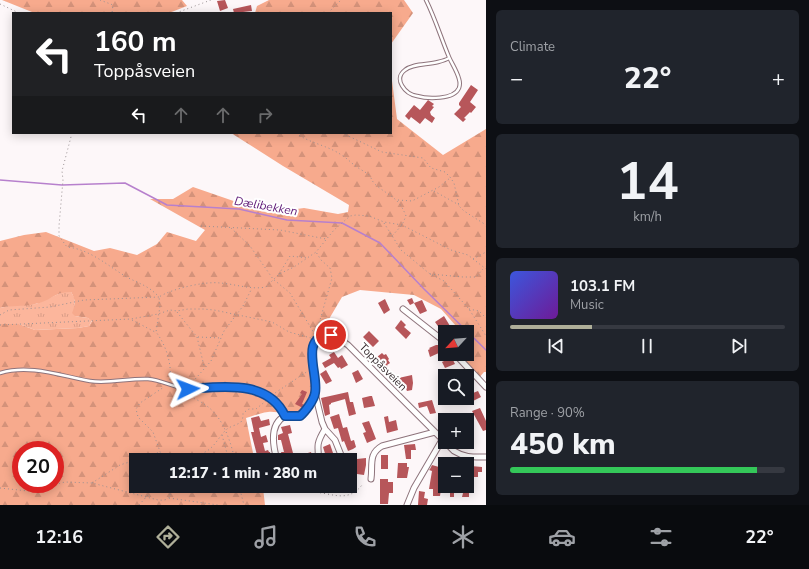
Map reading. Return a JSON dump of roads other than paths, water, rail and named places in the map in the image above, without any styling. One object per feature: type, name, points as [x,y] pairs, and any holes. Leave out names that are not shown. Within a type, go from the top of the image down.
[{"type":"street","points":[[403,309],[438,336]]},
{"type":"street","name":"Toppåsveien","points":[[340,453],[335,440],[325,429],[318,409],[312,352],[315,343],[324,336],[331,335],[348,345],[438,435]]},
{"type":"street","points":[[462,361],[486,387]]},
{"type":"street","points":[[275,453],[273,435],[279,421],[285,416],[294,417],[300,416],[304,413],[316,393]]},
{"type":"street","points":[[318,453],[318,440],[325,429]]},
{"type":"street","points":[[370,479],[372,457],[376,449],[382,446],[435,432]]},
{"type":"street","points":[[407,505],[414,488],[438,447]]},
{"type":"street","name":"Toppåsveien","points":[[453,449],[462,456],[472,458],[486,457]]},
{"type":"lane","points":[[426,0],[459,78],[459,90],[442,98],[423,98],[414,96],[403,88],[400,82],[400,76],[405,70],[410,67],[439,62],[450,58]]},
{"type":"lane","points":[[0,373],[15,370],[31,371],[60,374],[91,381],[104,382],[149,379],[188,389],[236,387],[258,391],[269,398],[285,416]]},
{"type":"waterway","name":"Dælibekken","points":[[0,180],[62,185],[125,183],[167,205],[239,209],[287,220],[342,223],[380,243],[486,350]]}]
